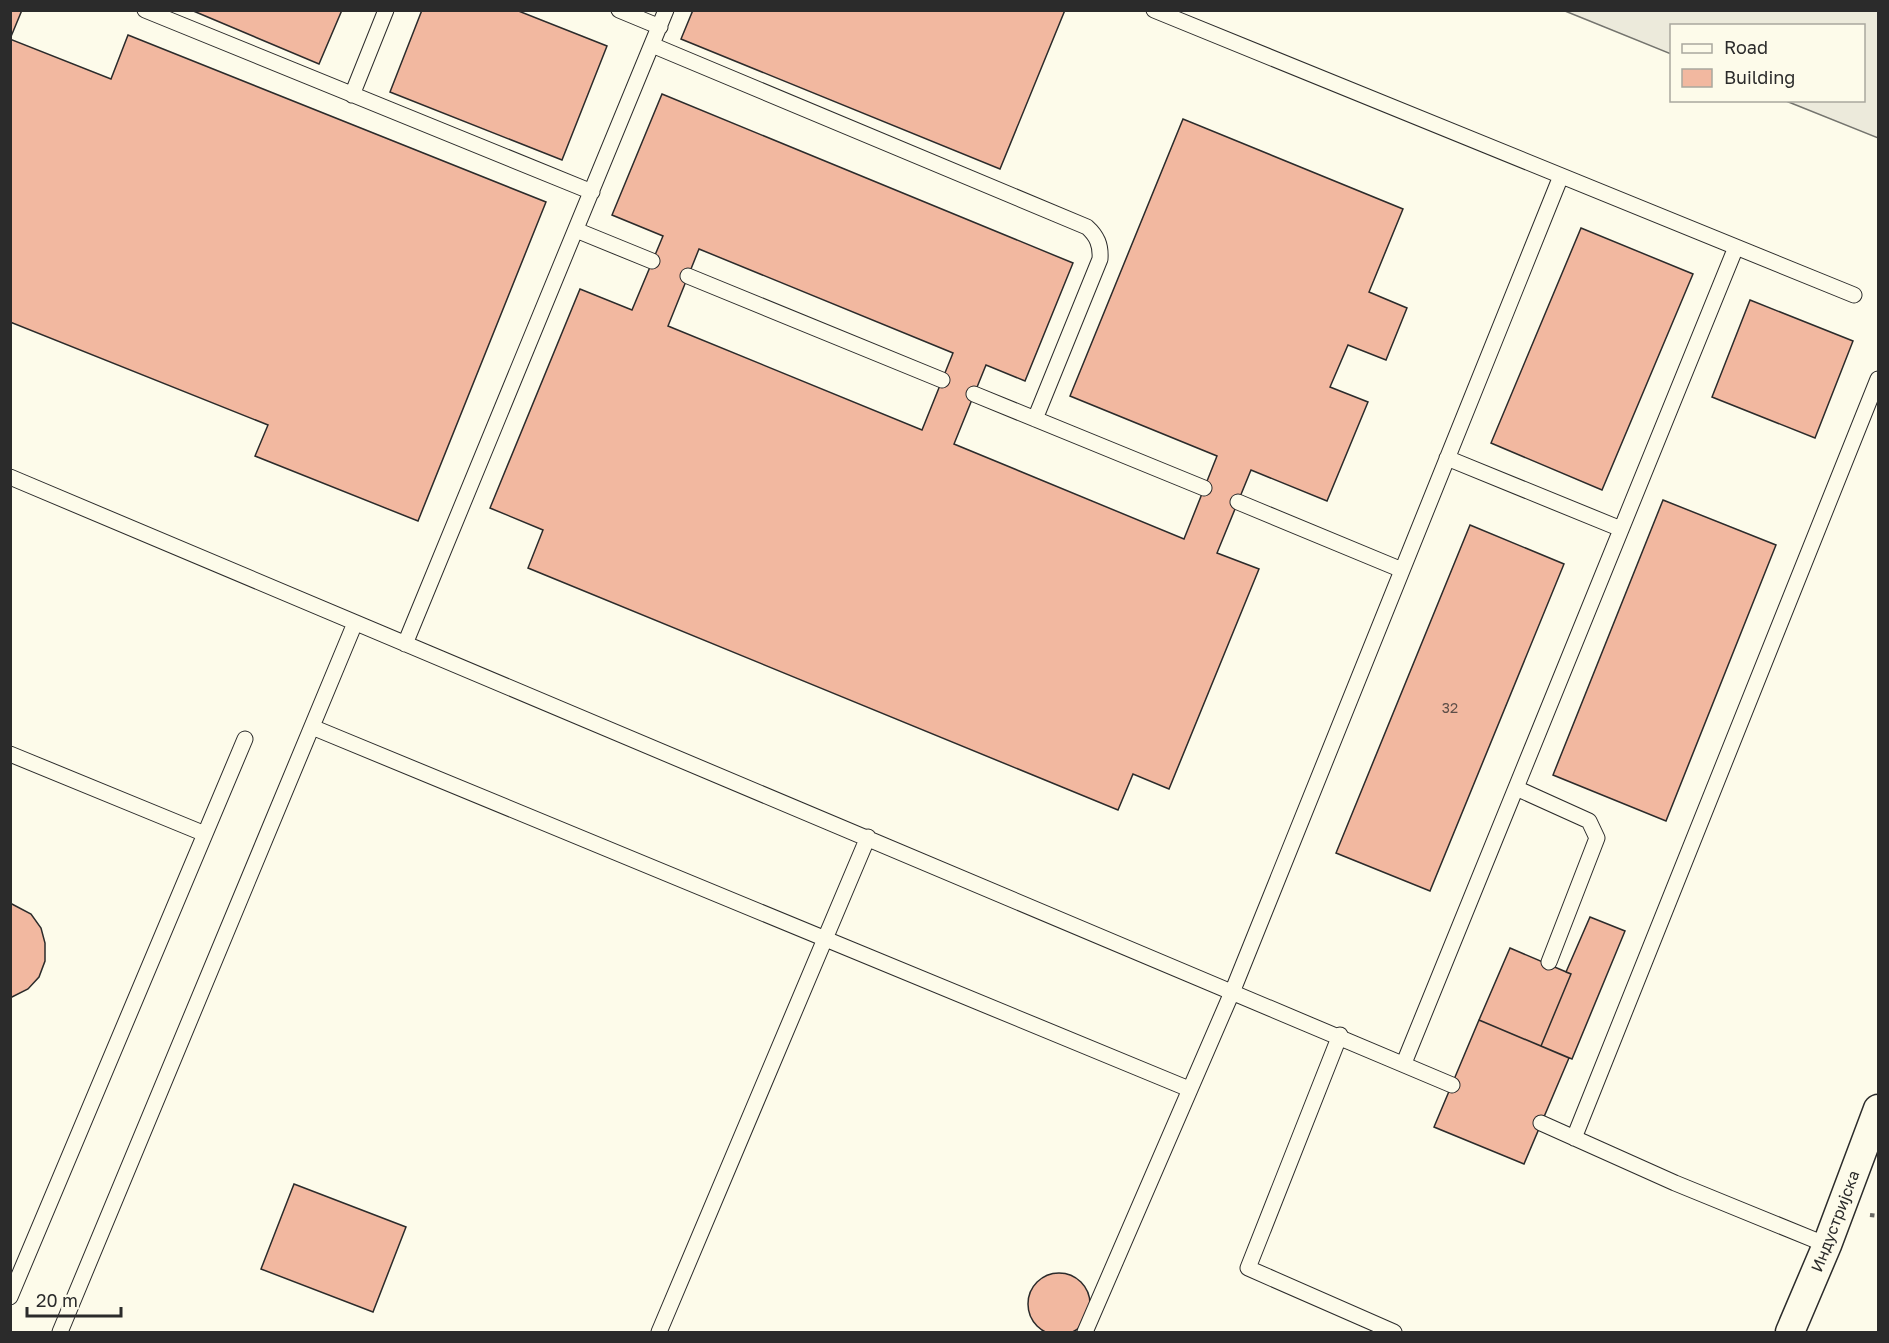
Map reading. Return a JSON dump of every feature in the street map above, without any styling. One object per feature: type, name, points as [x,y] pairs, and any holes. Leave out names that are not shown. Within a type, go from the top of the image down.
[{"type":"street","name":"Индустријска","points":[[1790,1332],[1827,1245],[1878,1109]]},
{"type":"lane","points":[[145,10],[592,192]]},
{"type":"lane","points":[[352,95],[386,10]]},
{"type":"lane","points":[[619,10],[660,27]]},
{"type":"lane","points":[[405,644],[666,10]]},
{"type":"lane","points":[[1154,10],[1854,295]]},
{"type":"lane","points":[[652,45],[1087,227],[1099,242],[1100,259],[1035,419]]},
{"type":"lane","points":[[1085,1332],[1233,990],[1561,176]]},
{"type":"lane","points":[[576,230],[652,261]]},
{"type":"lane","points":[[1404,1064],[1736,247]]},
{"type":"lane","points":[[688,276],[942,380]]},
{"type":"lane","points":[[1574,1138],[1878,379]]},
{"type":"lane","points":[[974,394],[1204,488]]},
{"type":"lane","points":[[1447,458],[1621,529]]},
{"type":"lane","points":[[10,477],[1340,1035],[1452,1085]]},
{"type":"lane","points":[[1238,502],[1402,570]]},
{"type":"lane","points":[[60,1332],[355,623]]},
{"type":"lane","points":[[312,727],[1189,1089]]},
{"type":"lane","points":[[10,1298],[245,739]]},
{"type":"lane","points":[[10,754],[205,834]]},
{"type":"lane","points":[[1516,788],[1588,821],[1597,838],[1549,962]]},
{"type":"lane","points":[[659,1332],[868,837]]},
{"type":"lane","points":[[1340,1035],[1248,1268],[1394,1332]]},
{"type":"lane","points":[[1541,1123],[1827,1245]]},
{"type":"shaded area","points":[[1565,11],[1878,11],[1878,138],[1788,102],[1865,102],[1865,24],[1670,24],[1670,54]]},
{"type":"building","points":[[10,10],[22,10],[10,39]]},
{"type":"building","points":[[191,10],[342,10],[319,64]]},
{"type":"building","points":[[422,10],[516,10],[607,46],[562,160],[390,92]]},
{"type":"building","points":[[693,10],[1065,10],[1000,169],[681,39]]},
{"type":"building","points":[[128,35],[546,202],[418,521],[255,456],[268,425],[10,322],[10,39],[111,79]]},
{"type":"building","points":[[662,94],[1073,263],[1025,381],[986,365],[954,444],[1184,539],[1217,456],[1070,396],[1183,119],[1403,209],[1369,292],[1407,308],[1386,360],[1348,345],[1330,387],[1368,402],[1327,501],[1251,470],[1217,553],[1259,569],[1169,789],[1133,774],[1118,810],[528,568],[543,530],[490,508],[580,289],[632,310],[663,236],[612,215]],"holes":[[[699,249],[953,353],[922,430],[668,326]]]},
{"type":"building","points":[[1581,228],[1693,274],[1602,490],[1491,443]]},
{"type":"building","points":[[1750,300],[1853,341],[1815,438],[1712,397]]},
{"type":"building","points":[[1663,500],[1776,545],[1666,821],[1553,775]]},
{"type":"building","points":[[1470,525],[1564,564],[1430,891],[1336,853]]},
{"type":"building","points":[[10,903],[31,914],[41,928],[45,943],[45,961],[39,977],[28,989],[10,998]]},
{"type":"building","points":[[1590,917],[1625,931],[1572,1059],[1541,1046],[1571,974],[1566,972]]},
{"type":"building","points":[[1510,948],[1571,974],[1541,1046],[1479,1020]]},
{"type":"building","points":[[1479,1020],[1569,1058],[1524,1164],[1434,1127]]},
{"type":"building","points":[[294,1184],[406,1227],[373,1312],[261,1269]]},
{"type":"building","points":[[1053,1273],[1065,1273],[1081,1282],[1088,1292],[1090,1304],[1088,1316],[1081,1326],[1065,1335],[1053,1335],[1042,1330],[1033,1321],[1028,1310],[1028,1298],[1033,1287],[1042,1278]]}]
